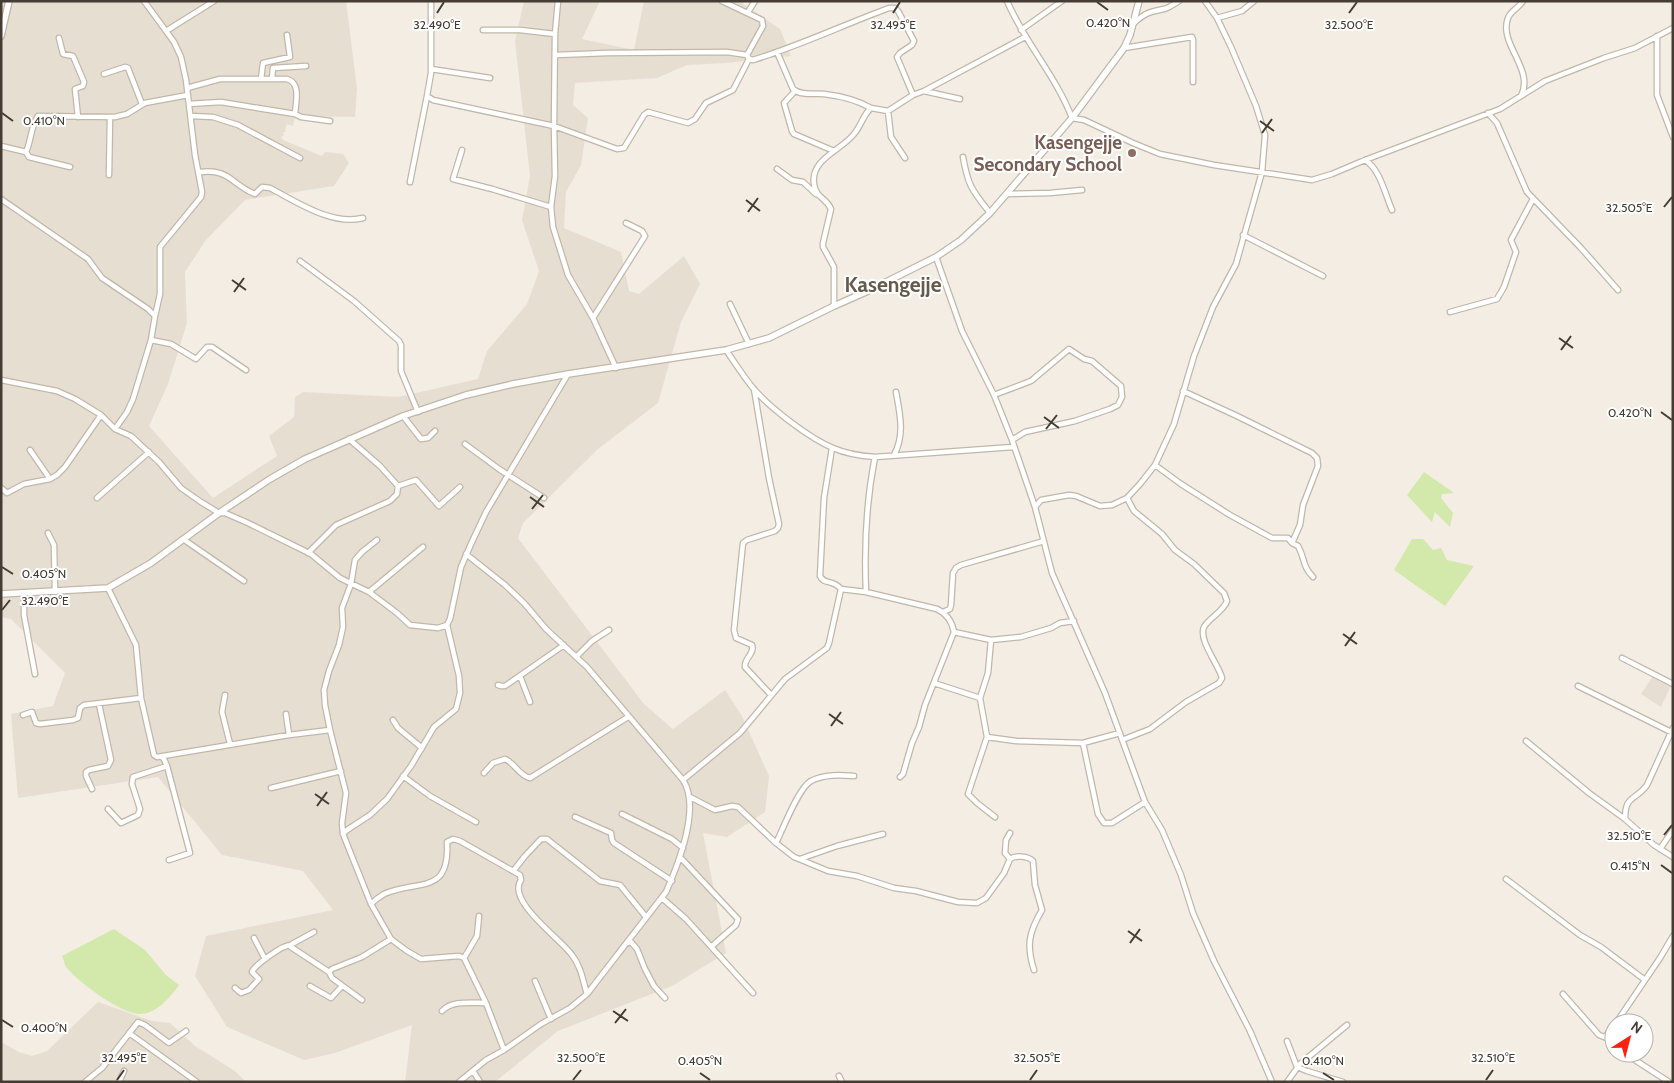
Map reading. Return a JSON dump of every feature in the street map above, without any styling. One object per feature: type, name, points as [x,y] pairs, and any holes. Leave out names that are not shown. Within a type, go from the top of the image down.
[{"type":"street","points":[[1,36],[10,1]]},
{"type":"street","points":[[115,429],[127,412],[133,399],[151,340],[160,294],[160,247],[201,197],[202,192],[181,57],[166,31],[144,1]]},
{"type":"street","points":[[166,31],[214,1]]},
{"type":"street","points":[[410,182],[431,68],[431,1]]},
{"type":"street","points":[[558,1],[555,34],[555,186],[551,207],[553,227],[563,263],[575,288],[594,318],[616,368]]},
{"type":"street","points":[[427,96],[433,100],[554,126],[621,150],[644,115],[648,112],[688,123],[692,121],[706,103],[733,90],[763,23],[759,17],[722,1]]},
{"type":"street","points":[[748,12],[755,1]]},
{"type":"street","points":[[1007,1],[1025,37],[1060,88],[1072,118]]},
{"type":"street","points":[[1021,30],[1062,1]]},
{"type":"street","points":[[1,594],[108,588],[151,563],[219,513],[289,468],[403,416],[466,395],[568,374],[726,350],[749,344],[787,330],[936,257],[961,240],[990,213],[1072,118],[1124,48],[1134,23],[1139,1]]},
{"type":"street","points":[[1134,23],[1152,10],[1166,9],[1179,1]]},
{"type":"street","points":[[1035,507],[1041,500],[1070,495],[1100,506],[1112,505],[1127,498],[1155,465],[1174,424],[1194,356],[1213,307],[1236,264],[1262,172],[1265,135],[1256,106],[1217,18],[1205,1]]},
{"type":"street","points":[[1217,18],[1242,10],[1254,1]]},
{"type":"street","points":[[1520,97],[1525,86],[1521,68],[1508,38],[1506,24],[1509,15],[1524,2]]},
{"type":"street","points":[[556,55],[727,52],[753,60],[888,8],[895,8],[898,10],[914,41],[912,46],[897,57],[913,95]]},
{"type":"street","points":[[1072,118],[1084,120],[1160,154],[1214,165],[1312,180],[1500,109],[1545,81],[1635,48],[1673,28]]},
{"type":"street","points":[[483,30],[520,30],[555,34]]},
{"type":"street","points":[[261,79],[263,63],[290,57],[287,36]]},
{"type":"street","points":[[1124,48],[1192,36],[1193,82]]},
{"type":"street","points":[[1657,36],[1656,95],[1673,137]]},
{"type":"street","points":[[777,52],[795,91],[845,98],[857,101],[871,108],[888,111],[913,95],[924,91],[1025,37]]},
{"type":"street","points":[[58,38],[63,54],[68,57],[73,56],[84,82],[83,86],[75,89],[78,117]]},
{"type":"street","points":[[272,79],[274,68],[306,66]]},
{"type":"street","points":[[104,74],[127,67],[142,104]]},
{"type":"street","points":[[431,68],[490,78]]},
{"type":"street","points":[[187,88],[220,79],[287,79],[296,86],[295,114]]},
{"type":"street","points":[[795,91],[784,104],[792,131],[799,136],[834,151]]},
{"type":"street","points":[[924,91],[960,99]]},
{"type":"street","points":[[26,152],[35,120],[38,116],[110,117],[126,114],[142,104],[188,95]]},
{"type":"street","points":[[188,104],[221,102],[330,121]]},
{"type":"street","points":[[817,195],[814,184],[816,171],[823,160],[853,135],[871,108]]},
{"type":"street","points":[[888,111],[891,137],[905,158]]},
{"type":"street","points":[[1488,113],[1497,123],[1527,192],[1532,199],[1582,248],[1618,290]]},
{"type":"street","points":[[190,116],[213,117],[238,125],[300,158]]},
{"type":"street","points":[[109,175],[110,117]]},
{"type":"street","points":[[1,146],[26,152],[29,157],[70,167]]},
{"type":"street","points":[[462,150],[453,180],[492,189],[551,207]]},
{"type":"street","points":[[963,157],[966,177],[970,187],[990,213]]},
{"type":"street","points":[[1365,160],[1372,164],[1376,171],[1392,210]]},
{"type":"street","points":[[776,169],[792,180],[803,182],[828,204],[831,209],[823,247],[834,267],[834,306]]},
{"type":"street","points":[[200,172],[210,170],[229,176],[255,194],[262,187],[270,188],[327,215],[344,220],[363,218]]},
{"type":"street","points":[[1007,194],[1082,190]]},
{"type":"street","points":[[1,199],[88,259],[102,278],[148,309],[155,316]]},
{"type":"street","points":[[1450,312],[1497,299],[1504,286],[1516,252],[1511,240],[1532,199]]},
{"type":"street","points":[[594,318],[645,236],[642,231],[626,223]]},
{"type":"street","points":[[1243,235],[1323,276]]},
{"type":"street","points":[[936,257],[962,331],[994,395],[1012,440],[1035,507],[1052,573],[1105,694],[1145,802],[1162,830],[1214,961],[1250,1031],[1272,1082]]},
{"type":"street","points":[[300,261],[354,301],[399,341],[401,345],[402,375],[418,412]]},
{"type":"street","points":[[730,304],[749,344]]},
{"type":"street","points":[[151,340],[171,344],[196,359],[210,346],[246,370]]},
{"type":"street","points":[[994,395],[1031,381],[1068,349],[1084,359],[1092,361],[1121,386],[1122,397],[1118,405],[1110,409],[1076,421],[1026,432],[1012,440]]},
{"type":"street","points":[[726,350],[754,389],[793,423],[832,448],[854,455],[875,457],[1013,447]]},
{"type":"street","points":[[343,834],[376,810],[387,799],[434,728],[456,709],[460,698],[458,676],[447,624],[461,567],[486,512],[568,374]]},
{"type":"street","points":[[1,380],[66,394],[101,415],[115,429],[131,436],[149,452],[181,488],[219,513],[239,518],[308,553],[340,578],[369,592],[397,613],[410,626],[438,628],[447,624]]},
{"type":"street","points":[[754,389],[779,524],[775,531],[743,543],[734,630],[736,638],[752,645],[753,652],[745,667],[771,695]]},
{"type":"street","points":[[1183,391],[1238,416],[1312,453],[1317,458],[1318,466],[1303,505],[1300,525],[1292,543]]},
{"type":"street","points":[[894,455],[899,446],[901,436],[896,392]]},
{"type":"street","points":[[1,488],[7,493],[24,484],[50,479],[64,467],[101,415]]},
{"type":"street","points":[[403,416],[421,439],[428,438],[435,431]]},
{"type":"street","points":[[308,553],[336,525],[393,499],[398,494],[398,486],[380,466],[349,440]]},
{"type":"street","points":[[465,444],[488,462],[544,498]]},
{"type":"street","points":[[832,448],[824,498],[820,576],[824,581],[836,583],[841,589],[866,592],[937,609],[943,612],[953,625],[954,632],[900,777]]},
{"type":"street","points":[[30,450],[50,479]]},
{"type":"street","points":[[97,498],[149,452]]},
{"type":"street","points":[[866,592],[864,558],[866,516],[875,457]]},
{"type":"street","points":[[1155,465],[1230,515],[1272,538],[1288,538],[1298,546],[1302,553],[1303,563],[1313,577]]},
{"type":"street","points":[[398,486],[416,480],[439,506],[460,487]]},
{"type":"street","points":[[1122,740],[1150,729],[1186,702],[1219,683],[1222,678],[1220,670],[1203,634],[1204,628],[1227,601],[1224,593],[1204,573],[1170,545],[1154,527],[1134,511],[1127,498]]},
{"type":"street","points":[[48,533],[54,545],[55,592]]},
{"type":"street","points":[[183,539],[244,582]]},
{"type":"street","points":[[377,540],[358,556],[351,584],[342,608],[343,627],[339,645],[324,690],[330,730],[346,793],[342,823],[343,834],[371,904],[391,939],[421,959],[459,956],[464,958],[486,1003],[504,1050]]},
{"type":"street","points":[[943,612],[950,608],[951,605],[953,573],[956,568],[1044,541]]},
{"type":"street","points":[[369,592],[422,547]]},
{"type":"street","points":[[460,1082],[486,1060],[570,1008],[587,994],[662,898],[672,881],[683,848],[690,797],[688,788],[683,780],[577,656],[511,590],[466,554]]},
{"type":"street","points":[[108,588],[135,642],[141,698],[154,755],[158,758],[230,744],[330,730]]},
{"type":"street","points":[[683,780],[732,741],[791,674],[827,648],[841,589]]},
{"type":"street","points":[[24,593],[24,615],[35,674]]},
{"type":"street","points":[[954,632],[991,640],[1021,637],[1051,628],[1060,623],[1074,621]]},
{"type":"street","points":[[577,656],[592,641],[609,630]]},
{"type":"street","points":[[991,640],[988,673],[980,698],[987,737],[968,794],[971,799],[995,817]]},
{"type":"street","points":[[498,685],[503,686],[520,676],[564,645]]},
{"type":"street","points":[[1622,658],[1673,684]]},
{"type":"street","points":[[520,676],[530,702]]},
{"type":"street","points":[[934,683],[980,698]]},
{"type":"street","points":[[1578,686],[1672,730],[1647,785],[1642,792],[1630,799],[1624,807],[1625,819]]},
{"type":"street","points":[[225,695],[223,715],[230,744]]},
{"type":"street","points":[[23,716],[33,712],[36,722],[40,724],[73,720],[78,718],[82,706],[141,698]]},
{"type":"street","points":[[92,789],[86,772],[108,766],[111,760],[99,704]]},
{"type":"street","points":[[286,714],[289,735]]},
{"type":"street","points":[[484,773],[494,764],[505,759],[521,774],[530,778],[628,717]]},
{"type":"street","points":[[394,720],[398,728],[422,748]]},
{"type":"street","points":[[987,737],[1016,741],[1083,743],[1120,734]]},
{"type":"street","points":[[1526,741],[1589,793],[1625,819],[1654,845],[1673,857]]},
{"type":"street","points":[[1083,743],[1098,814],[1104,822],[1112,823],[1145,802]]},
{"type":"street","points":[[161,757],[163,757],[167,766],[190,853],[169,860]]},
{"type":"street","points":[[108,809],[121,823],[138,815],[140,809],[132,784],[133,777],[167,766]]},
{"type":"street","points":[[271,788],[341,771]]},
{"type":"street","points":[[403,776],[430,796],[476,822]]},
{"type":"street","points":[[776,843],[801,792],[809,781],[825,776],[854,776]]},
{"type":"street","points":[[690,797],[715,810],[732,806],[738,807],[776,843],[794,857],[828,871],[857,876],[894,888],[971,903],[981,901],[990,893],[1004,873],[1010,859],[1016,856],[1030,858],[1033,861],[1035,885],[1042,910],[1036,919],[1028,948],[1034,970]]},
{"type":"street","points":[[622,814],[672,839],[683,848]]},
{"type":"street","points":[[575,817],[610,833],[614,843],[672,881]]},
{"type":"street","points":[[1660,849],[1673,830]]},
{"type":"street","points":[[1010,832],[1006,840],[1005,853],[1010,859]]},
{"type":"street","points":[[800,859],[837,846],[883,834]]},
{"type":"street","points":[[514,870],[524,856],[541,839],[547,838],[600,881],[620,885],[646,917]]},
{"type":"street","points":[[371,904],[382,895],[422,886],[438,878],[446,866],[447,842],[451,839],[468,845],[514,870],[521,876],[518,889],[521,898],[540,924],[566,947],[574,957],[587,994]]},
{"type":"street","points":[[680,857],[738,919],[736,925],[712,946]]},
{"type":"street","points":[[1506,879],[1644,980]]},
{"type":"street","points":[[662,898],[712,946],[753,993]]},
{"type":"street","points":[[464,958],[477,936],[479,916]]},
{"type":"street","points":[[235,988],[243,993],[255,985],[259,979],[252,971],[265,959],[283,946],[291,946],[314,932]]},
{"type":"street","points":[[1622,1013],[1673,936]]},
{"type":"street","points":[[254,938],[265,959]]},
{"type":"street","points":[[329,972],[364,956],[391,939]]},
{"type":"street","points":[[627,943],[631,942],[636,946],[648,975],[665,998]]},
{"type":"street","points":[[291,946],[329,972],[330,976],[362,1000]]},
{"type":"street","points":[[535,981],[551,1019]]},
{"type":"street","points":[[310,986],[331,998],[342,986]]},
{"type":"street","points":[[1563,994],[1599,1035],[1604,1037]]},
{"type":"street","points":[[442,1011],[448,1006],[456,1004],[486,1003]]},
{"type":"street","points":[[85,1082],[102,1068],[140,1022],[169,1043],[186,1031]]},
{"type":"street","points":[[1286,1082],[1297,1067],[1348,1025]]},
{"type":"street","points":[[130,1033],[198,1082]]},
{"type":"street","points":[[1287,1042],[1297,1067]]},
{"type":"street","points":[[1640,1063],[1669,1082]]},
{"type":"street","points":[[1297,1067],[1344,1082]]},
{"type":"street","points":[[120,1082],[124,1071]]},
{"type":"street","points":[[473,1071],[480,1082]]},
{"type":"street","points":[[839,1076],[842,1082]]},
{"type":"shaded area","points":[[1,1],[346,1],[357,89],[355,117],[295,116],[293,126],[287,124],[286,132],[283,132],[284,135],[281,137],[283,140],[322,156],[325,152],[343,154],[349,163],[334,186],[245,200],[206,240],[185,272],[187,323],[168,384],[149,426],[213,498],[277,456],[269,436],[294,417],[295,397],[303,392],[398,397],[478,379],[487,351],[527,304],[539,271],[522,220],[530,176],[515,41],[524,1],[600,1],[582,39],[634,50],[644,1],[739,1],[780,29],[791,56],[687,65],[657,78],[575,83],[573,105],[588,118],[581,165],[566,192],[564,228],[621,252],[629,291],[639,294],[684,256],[700,284],[681,322],[658,403],[598,449],[523,523],[518,538],[644,704],[673,729],[725,690],[742,716],[769,776],[765,812],[727,837],[703,833],[726,953],[672,986],[558,1031],[495,1082],[405,1082],[412,1025],[335,1053],[304,1060],[227,1027],[195,976],[206,936],[333,910],[303,871],[222,855],[158,777],[18,798],[11,714],[53,706],[65,673],[11,619],[1,617]]},
{"type":"shaded area","points":[[1653,676],[1671,686],[1661,707],[1641,694]]},
{"type":"shaded area","points":[[98,1002],[152,1021],[170,1023],[195,1046],[235,1071],[246,1082],[1,1082],[1,1042],[19,1052],[32,1056],[47,1051]]},
{"type":"green space","points":[[1424,472],[1454,493],[1442,494],[1441,498],[1453,513],[1450,527],[1435,512],[1432,522],[1407,495]]},
{"type":"green space","points":[[1412,539],[1423,539],[1433,550],[1441,548],[1447,560],[1474,566],[1445,606],[1394,570]]},
{"type":"green space","points":[[114,929],[145,950],[166,975],[179,985],[158,1008],[140,1014],[122,1009],[100,996],[65,966],[62,956]]},
{"type":"place","name":"Kasengejje Secondary School","points":[[1132,153]]},
{"type":"district","name":"Kasengejje","points":[[893,284]]}]
